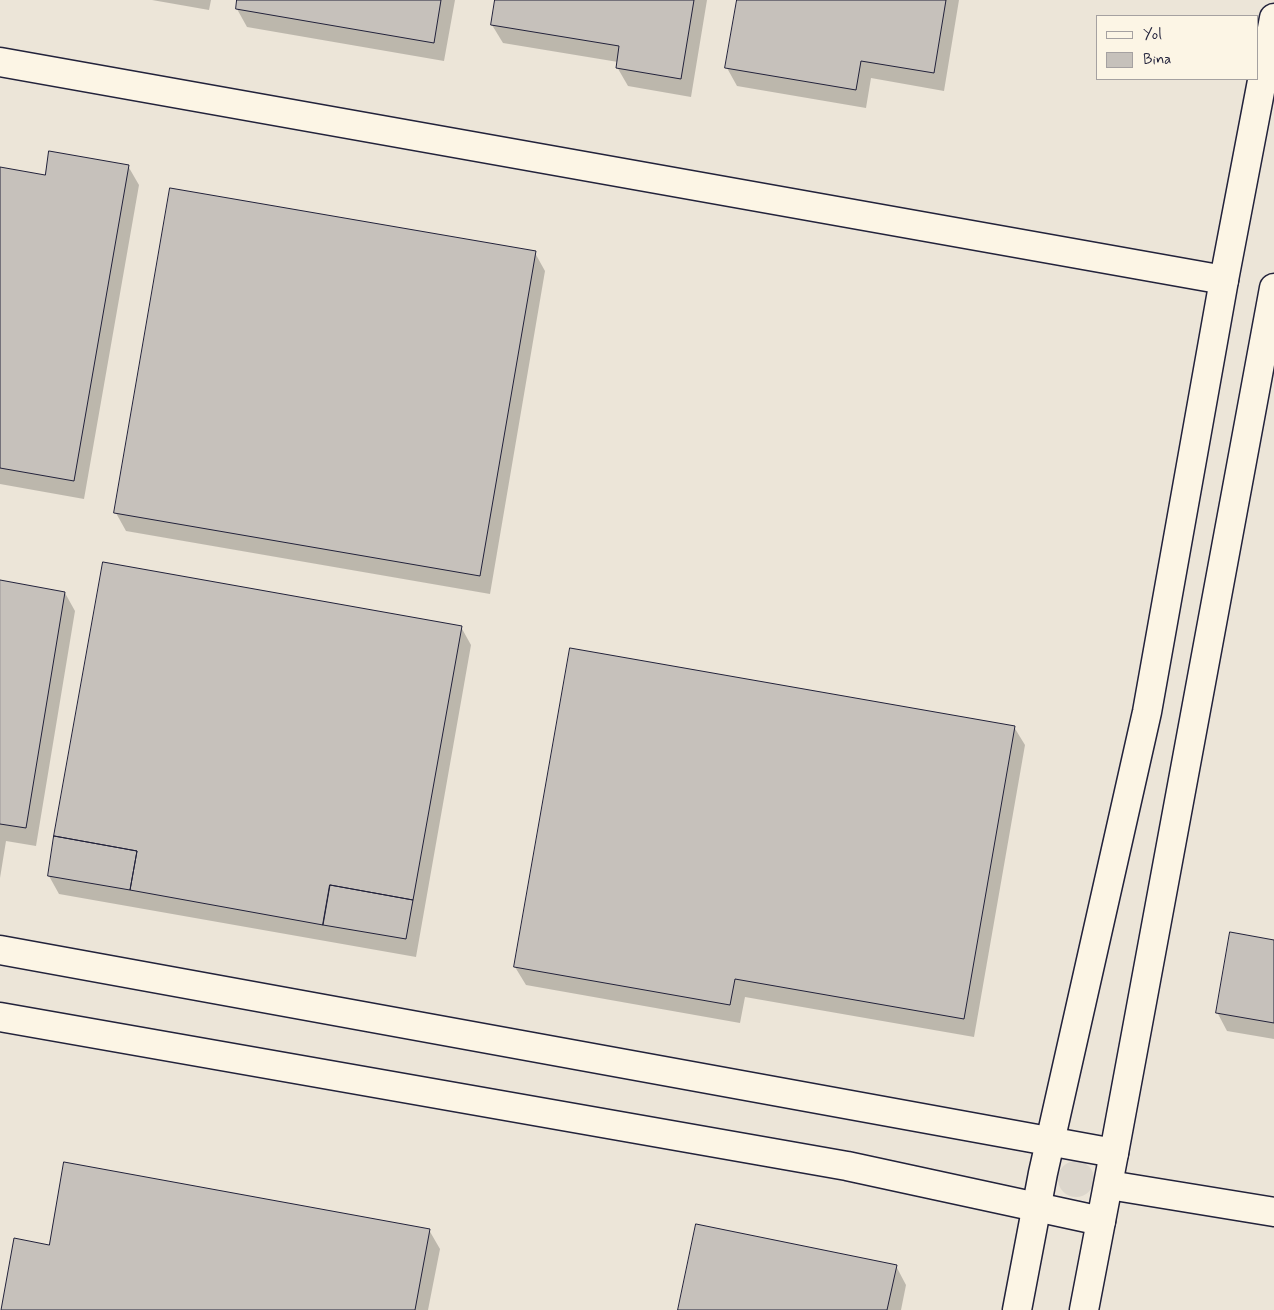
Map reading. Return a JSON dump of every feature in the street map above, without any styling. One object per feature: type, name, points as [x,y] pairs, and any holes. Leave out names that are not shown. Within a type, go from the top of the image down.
[{"type":"street","points":[[1017,1310],[1050,1142],[1147,712],[1224,280],[1274,18]]},
{"type":"street","points":[[0,62],[1224,280]]},
{"type":"street","points":[[1084,1310],[1109,1185],[1274,288]]},
{"type":"street","points":[[0,950],[1114,1154]]},
{"type":"street","points":[[0,1017],[847,1166],[1102,1221]]},
{"type":"street","points":[[1109,1185],[1274,1212]]},
{"type":"shaded area","points":[[0,0],[1274,0],[1274,1310],[0,1310]]},
{"type":"shaded area","points":[[1076,1161],[1083,1162],[1089,1166],[1093,1172],[1093,1186],[1089,1192],[1083,1196],[1076,1197],[1069,1196],[1063,1192],[1059,1186],[1058,1179],[1059,1172],[1063,1166],[1069,1162]]},
{"type":"building","points":[[237,0],[441,0],[434,43],[236,9]]},
{"type":"building","points":[[495,0],[694,0],[681,79],[616,68],[619,46],[491,25]]},
{"type":"building","points":[[737,0],[946,0],[934,73],[861,61],[856,90],[725,68]]},
{"type":"building","points":[[49,151],[129,165],[74,481],[0,468],[0,167],[45,175]]},
{"type":"building","points":[[170,188],[536,251],[480,576],[114,513]]},
{"type":"building","points":[[103,562],[462,626],[413,900],[330,885],[323,925],[130,890],[137,851],[54,836]]},
{"type":"building","points":[[0,580],[65,592],[26,828],[0,824]]},
{"type":"building","points":[[570,648],[1015,726],[964,1019],[735,979],[730,1005],[514,967]]},
{"type":"building","points":[[54,836],[137,851],[130,890],[48,876]]},
{"type":"building","points":[[330,885],[413,900],[406,939],[323,925]]},
{"type":"building","points":[[1230,932],[1274,940],[1274,1023],[1216,1013]]},
{"type":"building","points":[[64,1162],[430,1229],[415,1310],[1,1310],[14,1238],[49,1245]]},
{"type":"building","points":[[696,1224],[897,1265],[887,1310],[678,1310]]}]
